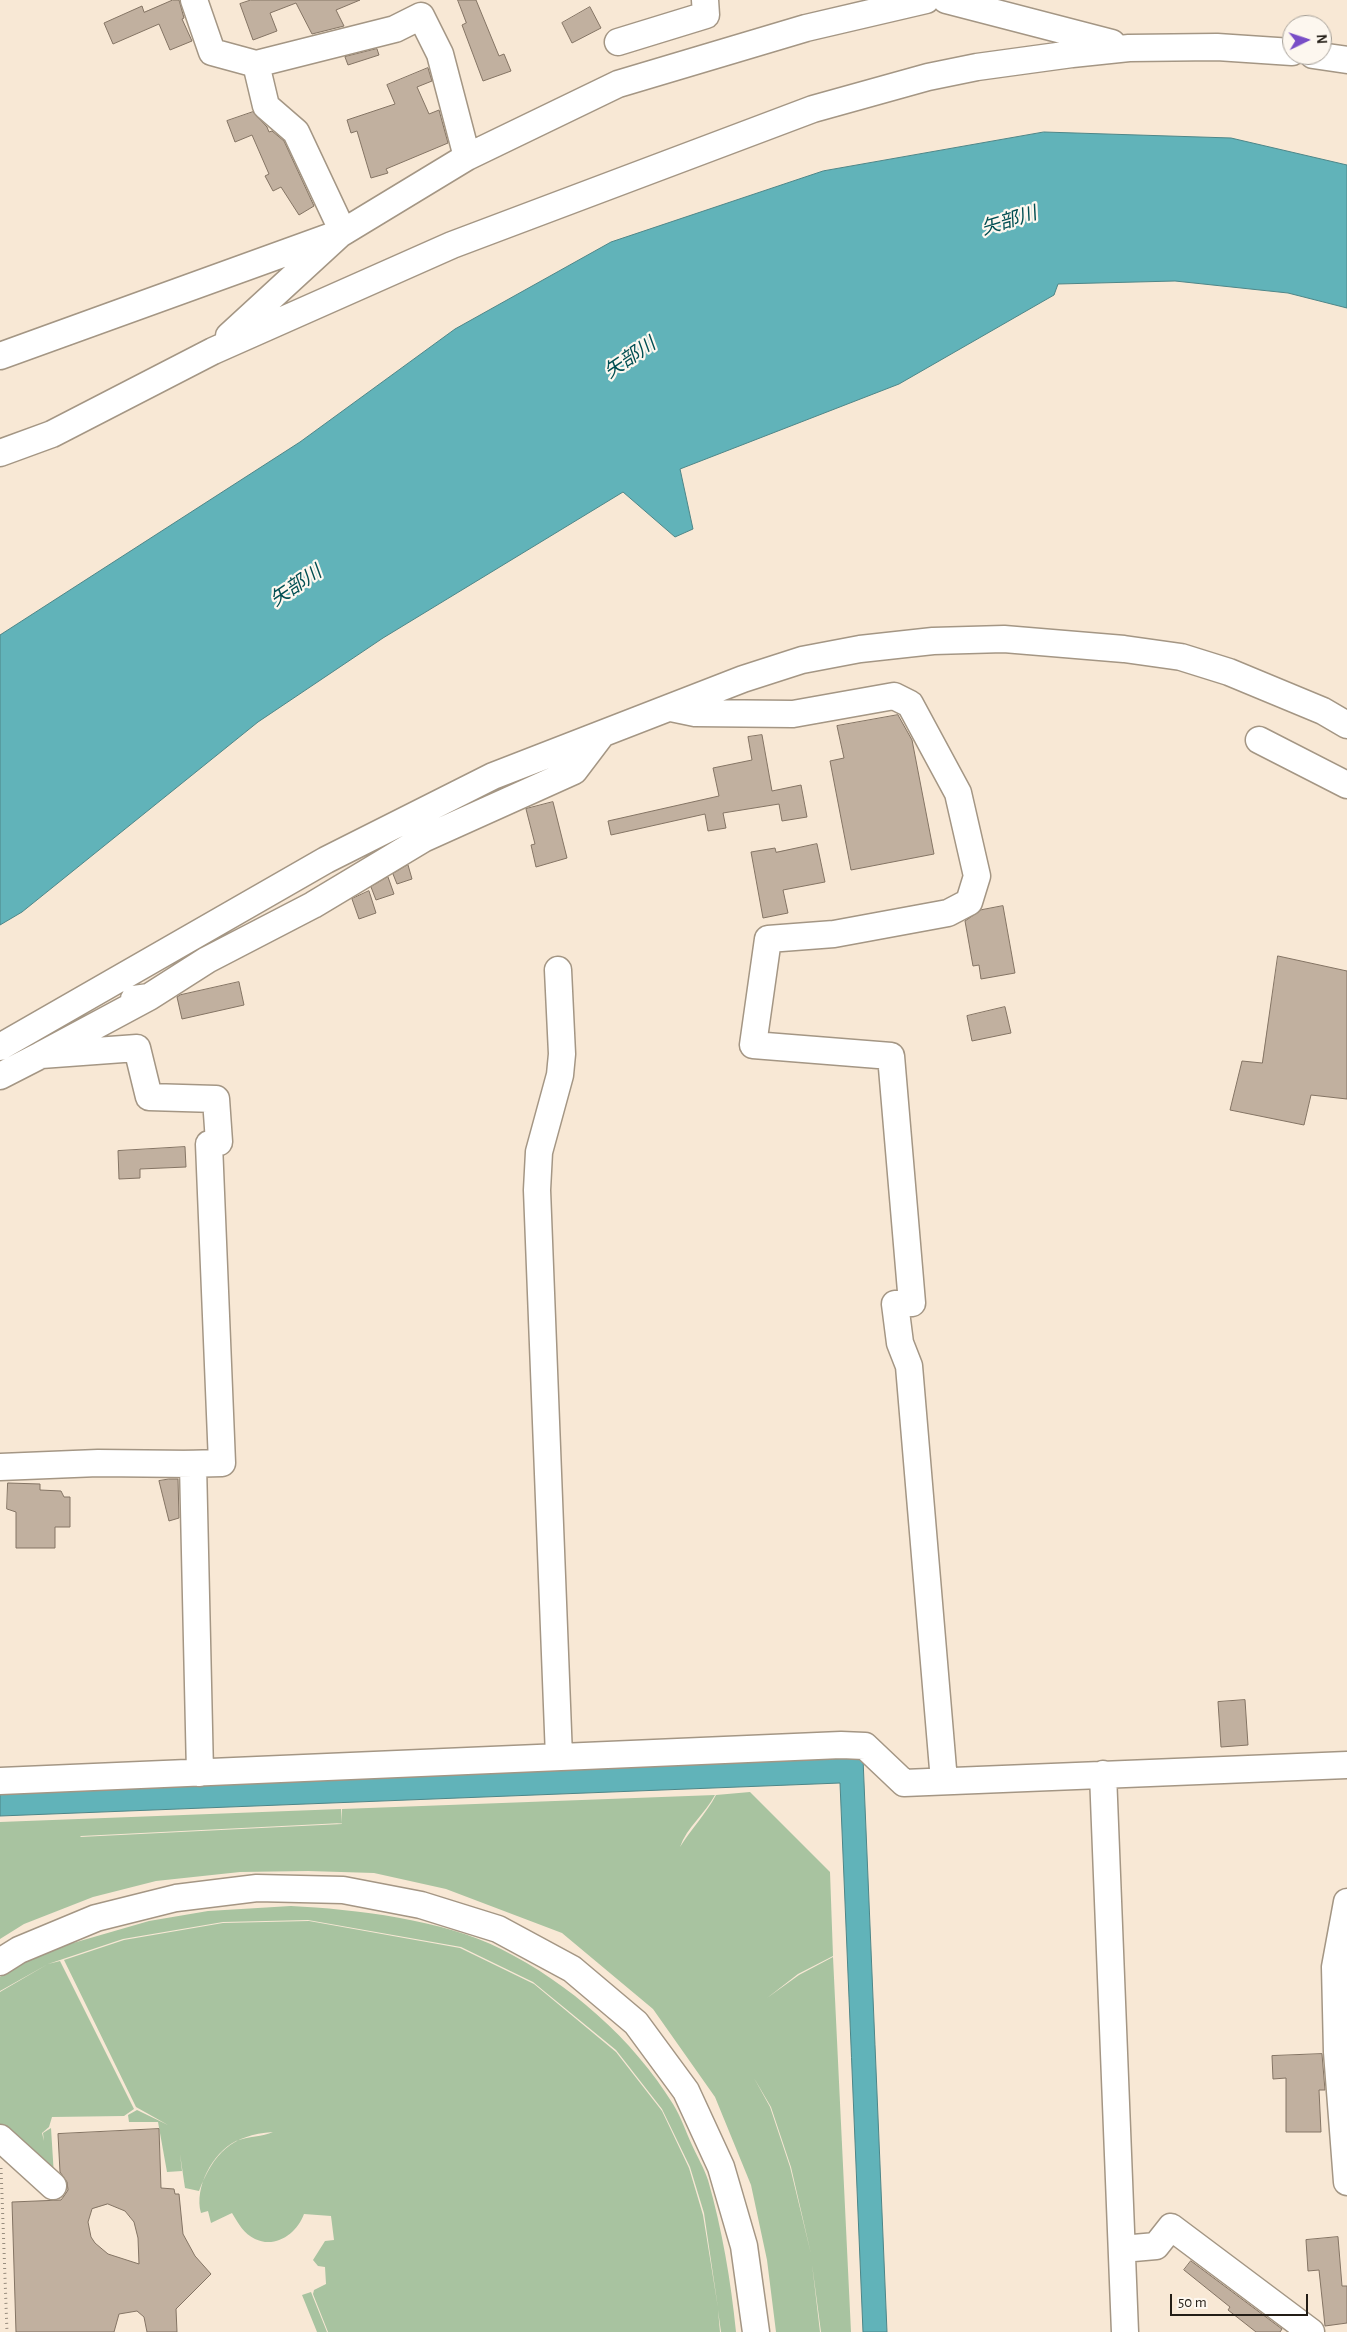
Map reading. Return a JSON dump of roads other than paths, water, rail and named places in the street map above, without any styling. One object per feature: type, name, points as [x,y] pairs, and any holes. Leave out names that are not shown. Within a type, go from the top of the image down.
[{"type":"street","points":[[194,0],[212,52],[256,64],[395,30],[420,8],[440,54],[467,157]]},
{"type":"street","points":[[618,42],[706,16],[706,0]]},
{"type":"street","points":[[212,351],[343,232],[467,157],[618,84],[806,28],[926,0]]},
{"type":"street","points":[[946,0],[1129,48]]},
{"type":"street","points":[[0,453],[82,420],[212,351],[452,245],[813,109],[928,77],[977,67],[1129,48],[1217,47],[1282,51]]},
{"type":"street","points":[[1332,58],[1347,60]]},
{"type":"street","points":[[256,64],[266,106],[296,132],[343,232]]},
{"type":"street","points":[[0,356],[343,232]]},
{"type":"street","points":[[0,1047],[326,860],[493,776],[743,679],[802,660],[860,649],[933,641],[1004,639],[1074,643],[1180,657],[1230,672],[1323,711],[1345,725]]},
{"type":"street","points":[[671,708],[695,713],[793,714],[894,696],[910,704],[958,793],[977,876],[969,902],[948,912],[843,932],[768,939],[753,1045],[890,1056],[912,1303],[895,1304],[900,1343],[909,1366],[944,1781]]},
{"type":"street","points":[[0,1076],[149,996],[207,960],[313,905],[423,839],[574,771],[603,734]]},
{"type":"street","points":[[1259,740],[1347,785]]},
{"type":"street","points":[[558,970],[562,1054],[560,1075],[539,1152],[537,1190],[560,1757]]},
{"type":"street","points":[[60,1012],[149,996]]},
{"type":"street","points":[[41,1055],[137,1048],[149,1097],[216,1099],[219,1142],[209,1144],[222,1463],[184,1464]]},
{"type":"street","points":[[0,1467],[98,1463],[193,1464],[200,1773]]},
{"type":"street","points":[[0,1781],[841,1745],[865,1746],[904,1783],[1347,1765]]},
{"type":"street","points":[[1103,1774],[1126,2332]]},
{"type":"street","points":[[0,1962],[19,1950],[96,1918],[176,1898],[256,1888],[343,1890],[421,1905],[498,1929],[572,1968],[636,2023],[686,2091],[721,2167],[744,2246],[756,2332]]},
{"type":"street","points":[[1347,1902],[1335,1967],[1337,2052],[1347,2182]]},
{"type":"street","points":[[0,2138],[52,2186]]},
{"type":"street","points":[[1122,2249],[1156,2246],[1171,2227],[1311,2332]]},
{"type":"water","name":"矢部川","points":[[1044,132],[1231,138],[1347,165],[1347,308],[1288,293],[1175,281],[1058,284],[1054,295],[899,384],[680,469],[693,529],[675,537],[623,492],[383,638],[258,722],[22,912],[0,925],[0,635],[300,442],[455,329],[611,242],[823,171]]},
{"type":"water","points":[[863,1758],[887,2332],[863,2332],[840,1783],[0,1816],[0,1792]]}]
